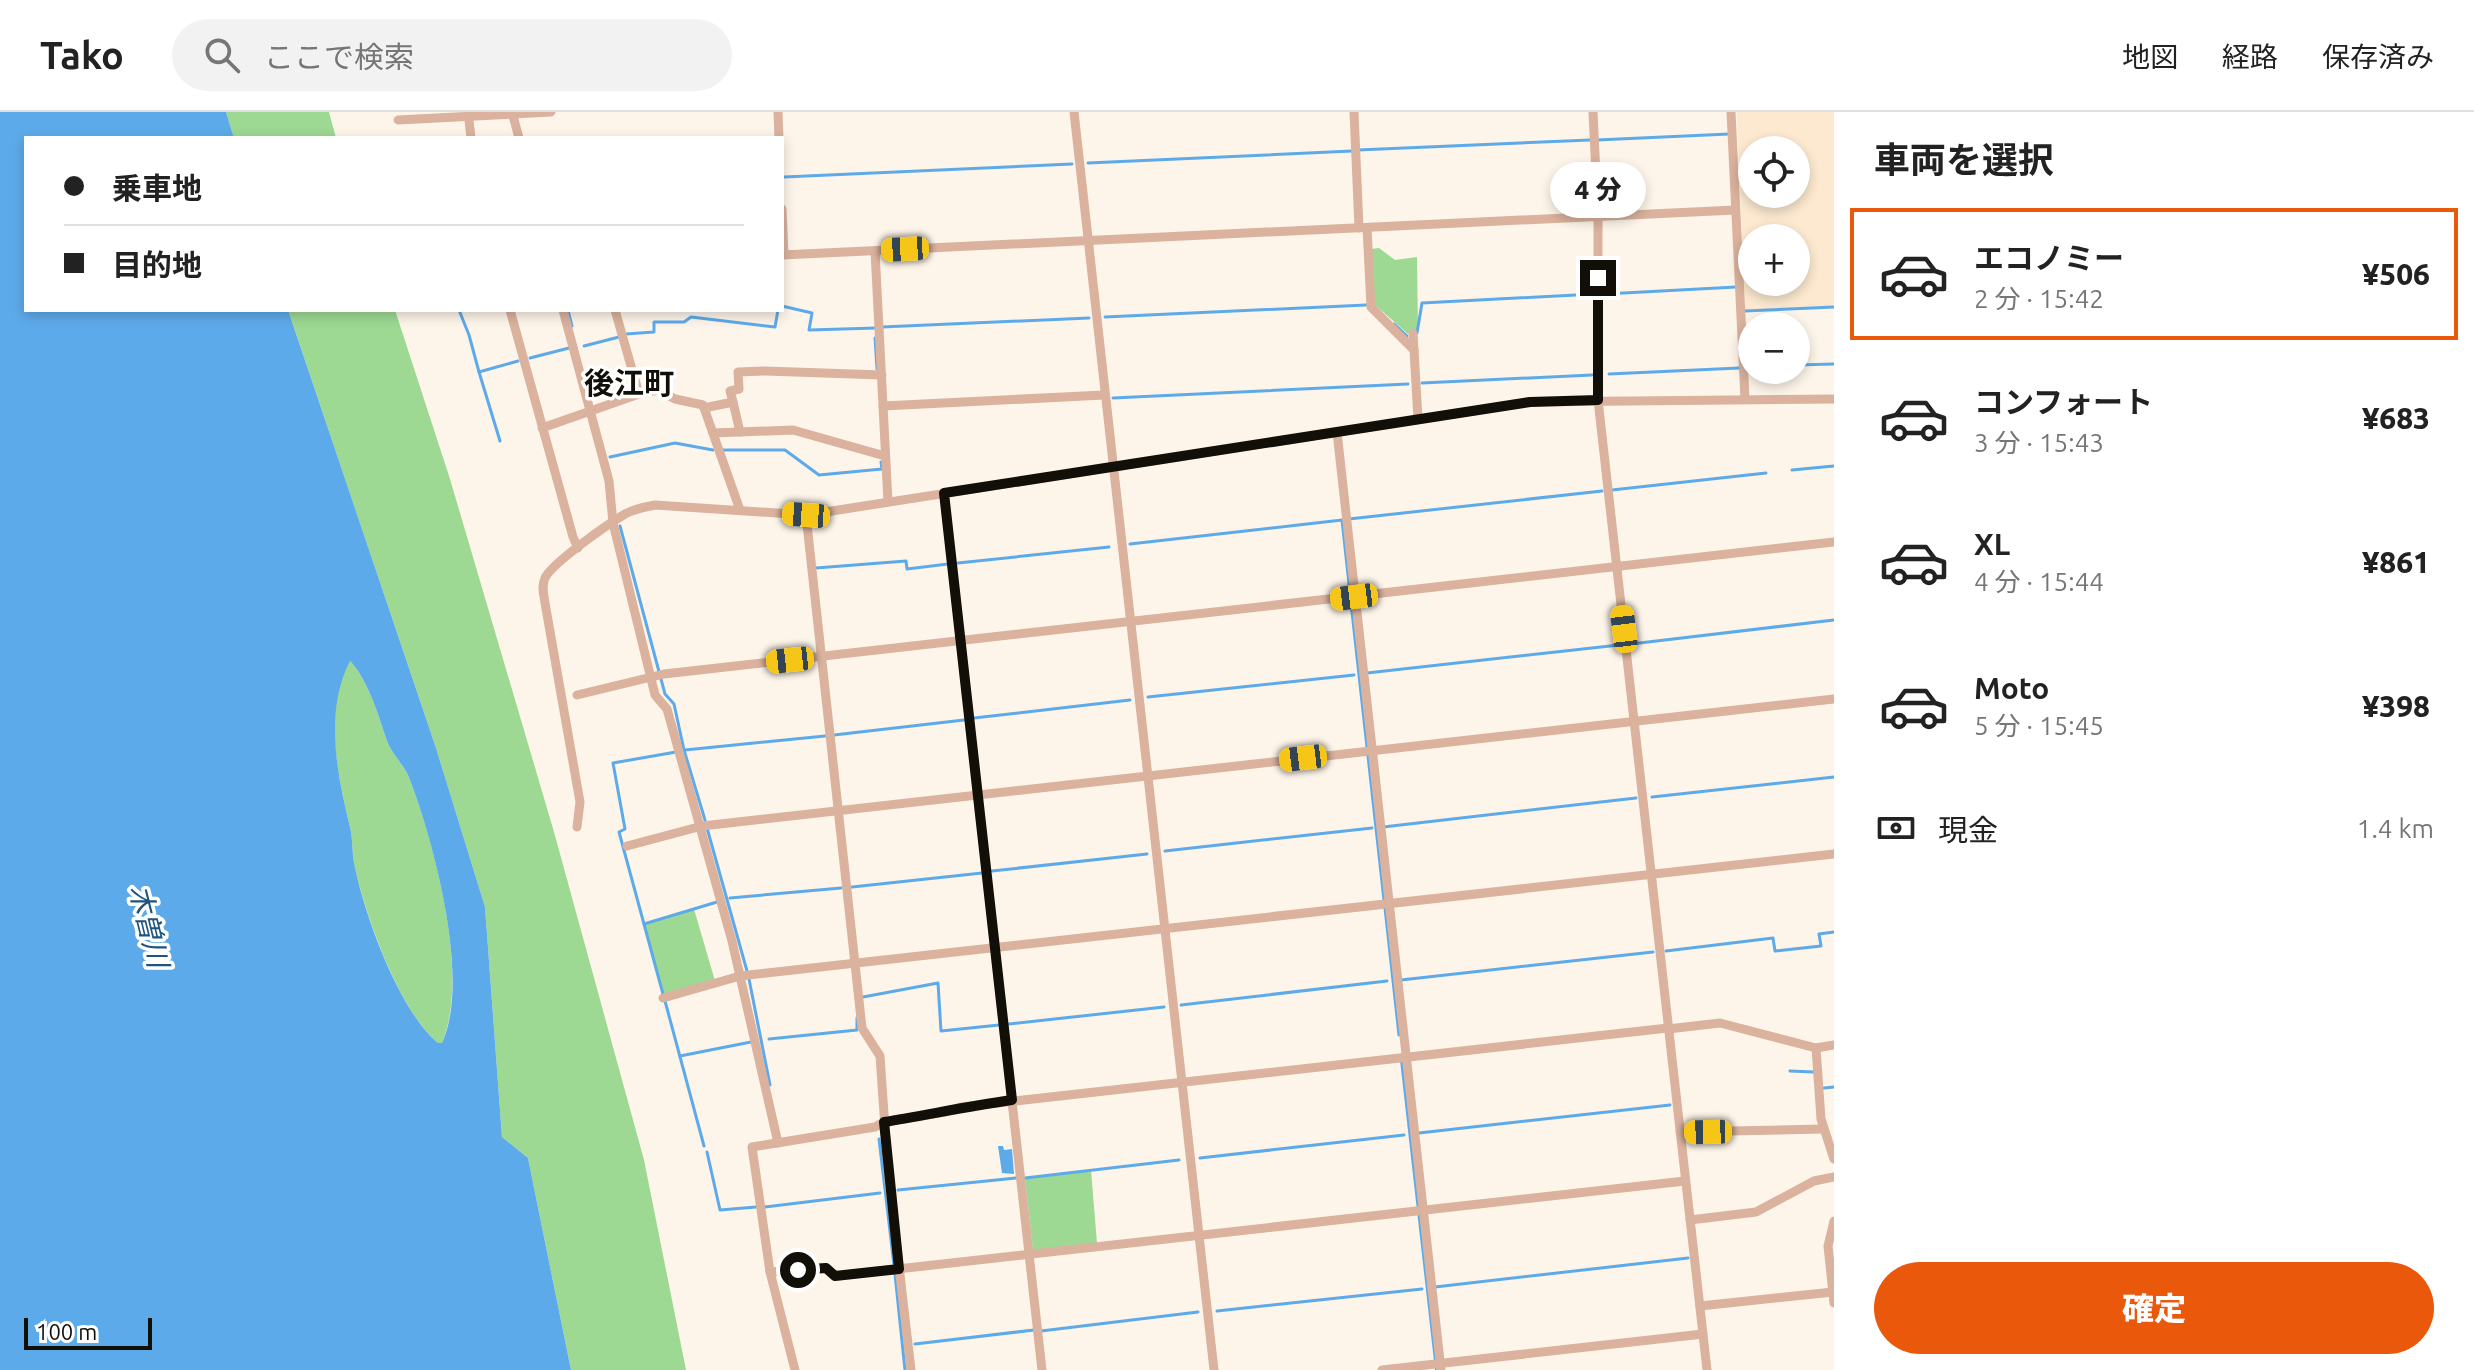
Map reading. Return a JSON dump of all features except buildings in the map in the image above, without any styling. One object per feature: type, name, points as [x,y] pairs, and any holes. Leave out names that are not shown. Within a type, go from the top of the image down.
[{"type":"street","points":[[398,120],[551,112]]},
{"type":"street","points":[[778,112],[779,136]]},
{"type":"street","points":[[1074,112],[1214,1370]]},
{"type":"street","points":[[1354,112],[1371,307],[1414,350]]},
{"type":"street","points":[[1593,112],[1598,217],[1598,400],[1707,1370]]},
{"type":"street","points":[[1731,112],[1745,399]]},
{"type":"street","points":[[512,113],[518,136]]},
{"type":"street","points":[[468,114],[471,136]]},
{"type":"street","points":[[784,255],[1735,210]]},
{"type":"street","points":[[875,251],[888,502]]},
{"type":"street","points":[[511,312],[578,548]]},
{"type":"street","points":[[564,312],[609,481],[613,523],[656,675],[655,695],[667,709],[740,976],[778,1143]]},
{"type":"street","points":[[616,312],[639,394]]},
{"type":"street","points":[[1413,333],[1418,419]]},
{"type":"street","points":[[740,432],[730,391],[739,389],[738,372],[882,375]]},
{"type":"street","points":[[542,428],[658,390],[675,399],[703,405],[740,510]]},
{"type":"street","points":[[883,406],[1104,395]]},
{"type":"street","points":[[577,827],[580,802],[543,589],[547,574],[578,548],[639,508],[655,505],[806,515],[1530,402],[1834,399]]},
{"type":"street","points":[[704,408],[733,402]]},
{"type":"street","points":[[713,433],[793,430],[885,456]]},
{"type":"street","points":[[1337,432],[1369,751],[1389,903],[1438,1366]]},
{"type":"street","points":[[944,493],[1042,1370]]},
{"type":"street","points":[[806,515],[862,1028],[880,1056],[884,1122],[911,1370]]},
{"type":"street","points":[[577,695],[656,675],[1834,542]]},
{"type":"street","points":[[627,846],[698,827],[1834,699]]},
{"type":"street","points":[[663,998],[740,976],[1834,854]]},
{"type":"street","points":[[795,1370],[770,1272],[752,1147],[1012,1100],[1720,1023],[1816,1048],[1834,1045]]},
{"type":"street","points":[[1816,1048],[1823,1129],[1834,1159]]},
{"type":"street","points":[[1680,1132],[1823,1129]]},
{"type":"street","points":[[1690,1220],[1756,1212],[1814,1181],[1834,1177]]},
{"type":"street","points":[[770,1272],[826,1268],[835,1276],[1685,1181]]},
{"type":"street","points":[[1700,1306],[1833,1298],[1828,1246],[1834,1221]]},
{"type":"street","points":[[1382,1370],[1703,1334]]},
{"type":"shaded area","points":[[1737,112],[1834,112],[1834,306],[1745,310],[1744,296],[1810,296],[1810,224],[1742,224],[1741,208],[1810,208],[1810,136],[1738,137]]},
{"type":"green space","points":[[226,112],[329,112],[335,136],[233,136]]},
{"type":"green space","points":[[1379,248],[1395,260],[1417,257],[1418,331],[1412,329],[1408,334],[1374,304],[1371,249]]},
{"type":"green space","points":[[289,312],[396,312],[450,479],[554,832],[644,1160],[686,1370],[571,1370],[528,1158],[502,1137],[485,907],[436,748]]},
{"type":"green space","points":[[350,661],[367,687],[388,743],[410,780],[438,875],[451,948],[452,983],[450,1015],[442,1043],[438,1043],[424,1028],[397,985],[366,909],[354,864],[351,832],[341,788],[334,720],[341,679]]},
{"type":"green space","points":[[694,909],[715,981],[663,994],[644,924]]},
{"type":"green space","points":[[1091,1170],[1097,1243],[1033,1250],[1025,1178]]},
{"type":"water","name":"木曽川","points":[[0,112],[226,112],[233,136],[24,136],[24,312],[289,312],[436,748],[485,907],[502,1137],[528,1158],[571,1370],[0,1370]],"holes":[[[350,661],[362,678],[388,743],[410,780],[438,874],[446,912],[453,984],[450,1016],[442,1043],[438,1043],[424,1028],[397,985],[375,934],[354,863],[337,764],[335,722],[342,680]]]},
{"type":"water","points":[[1400,1060],[1403,1060],[1438,1370],[1435,1370]]},
{"type":"water","points":[[998,1146],[1003,1146],[1004,1150],[1012,1149],[1014,1174],[1002,1173]]},
{"type":"waterway","points":[[1597,140],[1729,134]]},
{"type":"waterway","points":[[1358,150],[1590,140]]},
{"type":"waterway","points":[[1088,163],[1352,151]]},
{"type":"waterway","points":[[784,177],[1072,164]]},
{"type":"waterway","points":[[1605,294],[1736,287]]},
{"type":"waterway","points":[[1417,333],[1422,303],[1594,294]]},
{"type":"waterway","points":[[1105,317],[1366,305]]},
{"type":"waterway","points":[[784,306],[812,313],[809,330],[876,328]]},
{"type":"waterway","points":[[1745,311],[1834,307]]},
{"type":"waterway","points":[[460,312],[479,372]]},
{"type":"waterway","points":[[568,312],[572,326]]},
{"type":"waterway","points":[[626,334],[654,332],[654,322],[684,322],[691,317],[775,327],[778,312]]},
{"type":"waterway","points":[[882,327],[1089,318]]},
{"type":"waterway","points":[[1394,324],[1407,336]]},
{"type":"waterway","points":[[584,346],[619,337]]},
{"type":"waterway","points":[[875,338],[877,369]]},
{"type":"waterway","points":[[530,358],[569,348]]},
{"type":"waterway","points":[[500,441],[479,372],[518,361]]},
{"type":"waterway","points":[[1810,365],[1834,364]]},
{"type":"waterway","points":[[1609,374],[1738,368]]},
{"type":"waterway","points":[[1422,383],[1592,375]]},
{"type":"waterway","points":[[1113,398],[1408,384]]},
{"type":"waterway","points":[[610,457],[675,443],[713,450]]},
{"type":"waterway","points":[[722,450],[785,450],[819,475],[882,469],[881,462]]},
{"type":"waterway","points":[[1792,470],[1834,466]]},
{"type":"waterway","points":[[1612,490],[1766,473]]},
{"type":"waterway","points":[[1349,519],[1602,491]]},
{"type":"waterway","points":[[1130,544],[1342,520],[1350,593]]},
{"type":"waterway","points":[[620,526],[665,694],[674,704],[705,820]]},
{"type":"waterway","points":[[958,563],[1109,547]]},
{"type":"waterway","points":[[816,568],[906,561],[907,569],[948,564]]},
{"type":"waterway","points":[[1351,603],[1384,900]]},
{"type":"waterway","points":[[1631,644],[1834,620]]},
{"type":"waterway","points":[[1367,673],[1619,645]]},
{"type":"waterway","points":[[1148,697],[1354,675]]},
{"type":"waterway","points":[[974,718],[1130,700]]},
{"type":"waterway","points":[[834,735],[964,720]]},
{"type":"waterway","points":[[685,750],[825,736]]},
{"type":"waterway","points":[[663,994],[619,832],[625,829],[613,763],[676,752]]},
{"type":"waterway","points":[[1652,797],[1834,777]]},
{"type":"waterway","points":[[1383,827],[1636,798]]},
{"type":"waterway","points":[[707,828],[747,971]]},
{"type":"waterway","points":[[1165,851],[1372,828]]},
{"type":"waterway","points":[[992,871],[1147,854]]},
{"type":"waterway","points":[[852,887],[982,873]]},
{"type":"waterway","points":[[730,898],[841,888]]},
{"type":"waterway","points":[[644,924],[717,902]]},
{"type":"waterway","points":[[1385,908],[1399,1035]]},
{"type":"waterway","points":[[1666,951],[1773,938],[1775,951],[1821,946],[1819,934],[1834,932]]},
{"type":"waterway","points":[[1401,980],[1653,952]]},
{"type":"waterway","points":[[749,979],[770,1085]]},
{"type":"waterway","points":[[1181,1005],[1387,981]]},
{"type":"waterway","points":[[863,997],[938,983],[941,1031],[999,1025]]},
{"type":"waterway","points":[[665,1001],[704,1146]]},
{"type":"waterway","points":[[1009,1024],[1164,1007]]},
{"type":"waterway","points":[[769,1039],[857,1030],[857,1018]]},
{"type":"waterway","points":[[680,1056],[751,1042]]},
{"type":"waterway","points":[[1790,1071],[1814,1072]]},
{"type":"waterway","points":[[1824,1088],[1834,1087]]},
{"type":"waterway","points":[[1419,1133],[1670,1105]]},
{"type":"waterway","points":[[1200,1158],[1404,1135]]},
{"type":"waterway","points":[[879,1139],[894,1265]]},
{"type":"waterway","points":[[707,1152],[720,1210],[756,1207]]},
{"type":"waterway","points":[[1025,1178],[1179,1160]]},
{"type":"waterway","points":[[898,1190],[1016,1178]]},
{"type":"waterway","points":[[765,1207],[880,1193]]},
{"type":"waterway","points":[[1435,1287],[1688,1258]]},
{"type":"waterway","points":[[895,1274],[905,1370]]},
{"type":"waterway","points":[[1217,1311],[1422,1289]]},
{"type":"waterway","points":[[1041,1331],[1198,1312]]},
{"type":"waterway","points":[[915,1344],[1034,1330]]},
{"type":"district","name":"後江町","points":[[629,384]]},
{"type":"route","points":[[798,1270],[826,1268],[835,1276],[899,1269],[884,1122],[1012,1100],[944,493],[1530,402],[1598,400],[1598,278]]}]
